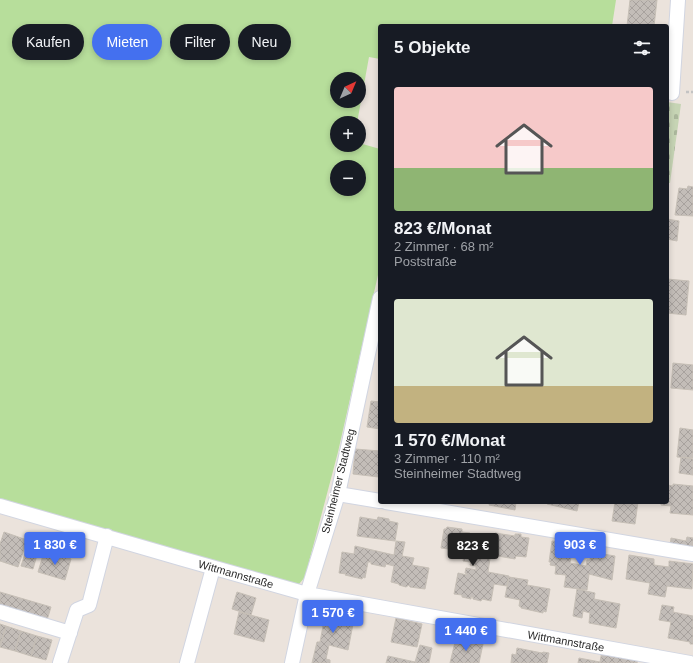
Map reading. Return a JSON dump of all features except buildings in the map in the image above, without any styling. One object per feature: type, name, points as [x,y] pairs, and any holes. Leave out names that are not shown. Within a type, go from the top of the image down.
[{"type":"street","points":[[672,94],[678,0]]},
{"type":"street","name":"Steinheimer Stadtweg","points":[[292,663],[307,594],[338,494],[378,307]]},
{"type":"street","points":[[338,494],[378,501]]},
{"type":"street","points":[[398,504],[693,554]]},
{"type":"street","name":"Wittmannstraße","points":[[0,506],[307,594],[690,663]]},
{"type":"street","points":[[60,663],[77,610],[89,605],[107,536]]},
{"type":"street","points":[[187,663],[213,568]]},
{"type":"street","points":[[0,612],[70,633]]},
{"type":"green space","points":[[0,0],[616,0],[612,24],[378,24],[378,59],[369,57],[366,74],[366,72],[330,72],[330,108],[360,108],[358,116],[330,116],[330,152],[366,152],[366,145],[378,148],[378,275],[338,452],[305,577],[299,584],[294,585],[0,500]]},
{"type":"green space","points":[[669,102],[681,104],[669,183]]}]
